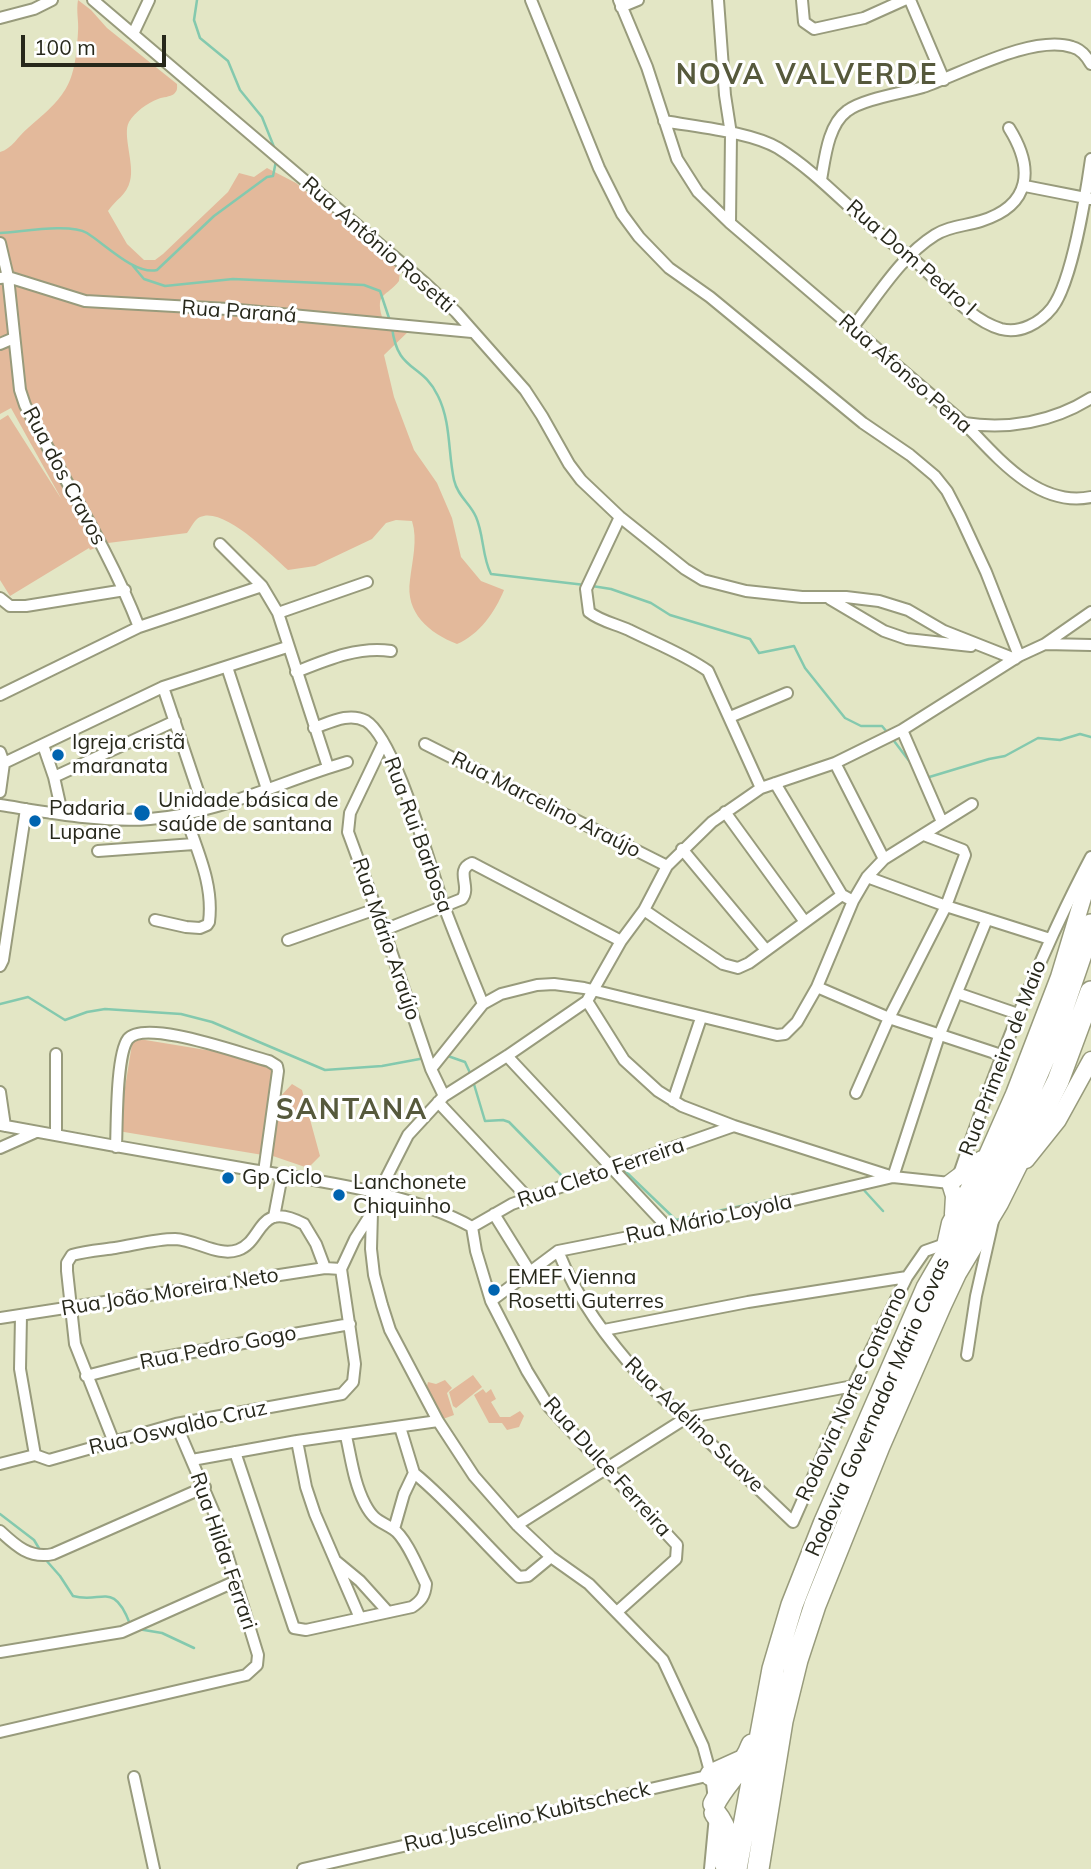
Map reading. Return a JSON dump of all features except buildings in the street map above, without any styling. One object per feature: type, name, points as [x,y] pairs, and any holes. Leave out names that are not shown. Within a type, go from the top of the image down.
[{"type":"highway","name":"Rodovia Governador Mário Covas","points":[[736,1869],[773,1669],[800,1584],[908,1328],[943,1254],[982,1193],[1032,1086],[1051,1042],[1091,925]]},
{"type":"highway","name":"Rodovia Governador Mário Covas","points":[[758,1869],[782,1721],[797,1660],[815,1605],[879,1446],[941,1304],[995,1208],[1058,1081],[1091,992]]},
{"type":"highway","points":[[724,1869],[728,1844],[726,1830],[715,1809],[725,1784],[747,1759],[762,1723]]},
{"type":"highway","points":[[710,1774],[747,1759]]},
{"type":"highway","points":[[766,1818],[771,1841],[766,1869]]},
{"type":"street","points":[[0,18],[34,9],[52,0]]},
{"type":"street","name":"Rua Antônio Rosetti","points":[[93,0],[456,312],[525,390],[581,480],[620,517],[685,569],[704,580],[746,592],[879,601],[908,610],[944,631],[979,646],[1017,658]]},
{"type":"street","points":[[133,34],[149,0]]},
{"type":"street","points":[[620,3],[638,0]]},
{"type":"street","points":[[718,0],[730,134],[730,223]]},
{"type":"street","points":[[802,0],[804,22],[814,29],[864,18],[904,0]]},
{"type":"street","points":[[910,0],[944,80]]},
{"type":"street","points":[[531,1],[599,168],[622,214],[639,237],[669,268],[709,297],[863,423],[935,476],[947,491],[986,572],[1017,658]]},
{"type":"street","name":"Rua Afonso Pena","points":[[620,3],[647,67],[677,159],[698,192],[730,223],[964,423],[1025,481],[1064,499],[1091,497]]},
{"type":"street","points":[[821,180],[829,142],[838,119],[845,112],[864,103],[944,80],[998,57],[1031,48],[1072,47],[1086,55],[1091,64]]},
{"type":"street","name":"Rua Dom Pedro I","points":[[664,121],[759,140],[776,148],[821,180],[967,309],[988,324],[1013,331],[1024,329],[1040,320],[1052,308],[1063,288],[1088,198],[1091,159]]},
{"type":"street","points":[[852,328],[909,255],[942,232],[981,221],[1005,209],[1025,186],[1024,160],[1019,144],[1009,128]]},
{"type":"street","points":[[1025,186],[1088,198]]},
{"type":"street","name":"Rua dos Cravos","points":[[0,243],[24,405],[77,496],[125,590],[139,627]]},
{"type":"street","name":"Rua Paraná","points":[[4,278],[56,294],[95,302],[228,309],[472,332]]},
{"type":"street","points":[[0,344],[14,338]]},
{"type":"street","points":[[964,423],[992,426],[1027,424],[1054,416],[1091,398]]},
{"type":"street","points":[[620,517],[586,589],[589,612],[695,662],[708,671],[761,788]]},
{"type":"street","points":[[220,544],[262,586],[278,613],[287,648],[328,767]]},
{"type":"street","points":[[278,613],[367,582]]},
{"type":"street","points":[[0,695],[139,627],[262,586]]},
{"type":"street","points":[[0,598],[10,606],[26,607],[125,590]]},
{"type":"street","points":[[824,596],[884,631],[907,639],[979,646]]},
{"type":"street","points":[[855,613],[856,605],[862,599]]},
{"type":"street","points":[[710,1869],[715,1809],[710,1774],[697,1731],[663,1660],[589,1584],[551,1557],[517,1525],[474,1476],[438,1421],[390,1330],[382,1305],[371,1249],[377,1194],[408,1135],[441,1099],[507,1056],[590,996],[621,942],[644,910],[667,866],[682,849],[725,812],[761,788],[835,763],[902,730],[1045,643],[1091,611]]},
{"type":"street","points":[[942,643],[944,631]]},
{"type":"street","points":[[1045,643],[1091,645]]},
{"type":"street","points":[[0,792],[2,757],[43,745],[163,687],[287,648]]},
{"type":"street","points":[[296,672],[357,652],[376,649],[391,651]]},
{"type":"street","points":[[227,667],[267,789]]},
{"type":"street","points":[[163,687],[204,809]]},
{"type":"street","points":[[730,717],[787,694]]},
{"type":"street","name":"Rua Rui Barbosa","points":[[314,728],[339,719],[356,717],[370,725],[383,744],[400,777],[444,907],[483,1004]]},
{"type":"street","points":[[54,777],[175,722]]},
{"type":"street","points":[[902,730],[942,822]]},
{"type":"street","name":"Rua Mário Araújo","points":[[383,744],[349,813],[348,832],[441,1099],[528,1198]]},
{"type":"street","name":"Rua Marcelino Araújo","points":[[425,744],[667,866]]},
{"type":"street","points":[[43,745],[62,813]]},
{"type":"street","points":[[0,805],[108,819],[150,819],[204,809],[347,762]]},
{"type":"street","points":[[835,763],[884,859]]},
{"type":"street","points":[[775,783],[842,895],[853,901]]},
{"type":"street","points":[[431,1069],[483,1004],[501,994],[537,985],[554,984],[590,996],[778,1035],[785,1034],[797,1022],[817,987],[853,901],[866,877],[884,859],[971,804]]},
{"type":"street","points":[[0,966],[26,809]]},
{"type":"street","points":[[725,812],[805,922]]},
{"type":"street","points":[[155,920],[200,928],[209,922],[206,874],[185,814]]},
{"type":"street","points":[[856,1093],[889,1018],[946,906],[965,853],[925,835]]},
{"type":"street","points":[[98,851],[194,844]]},
{"type":"street","points":[[682,849],[766,950]]},
{"type":"street","name":"Rua Primeiro de Maio","points":[[954,1180],[1018,1014],[1050,939],[1091,857]]},
{"type":"street","points":[[384,930],[444,907],[466,895],[463,872],[465,866],[472,863],[621,942]]},
{"type":"street","points":[[950,1223],[987,1155],[1010,1104],[1059,977],[1091,872]]},
{"type":"street","name":"Rua Primeiro de Maio","points":[[866,877],[1050,939]]},
{"type":"street","points":[[644,910],[732,968],[743,966],[842,895]]},
{"type":"street","points":[[288,940],[376,909]]},
{"type":"street","points":[[893,1178],[939,1036],[987,919]]},
{"type":"street","points":[[817,987],[889,1018],[1001,1055]]},
{"type":"street","points":[[957,993],[1018,1014]]},
{"type":"street","points":[[590,996],[624,1060],[644,1079],[673,1101],[734,1126],[846,1160],[893,1178],[954,1180],[987,1155]]},
{"type":"street","points":[[673,1101],[701,1018]]},
{"type":"street","points":[[116,1147],[121,1067],[127,1042],[136,1034],[165,1032],[277,1066],[264,1172]]},
{"type":"street","points":[[56,1055],[56,1135]]},
{"type":"street","points":[[507,1056],[669,1229]]},
{"type":"street","name":"Rodovia Governador Mário Covas","points":[[1007,1185],[1058,1120],[1091,1060]]},
{"type":"street","points":[[0,1092],[3,1126],[377,1194],[424,1206],[455,1217],[472,1227]]},
{"type":"street","name":"Rua Cleto Ferreira","points":[[472,1227],[494,1213],[528,1198],[734,1126]]},
{"type":"street","points":[[0,1148],[36,1132]]},
{"type":"street","points":[[274,1217],[282,1175]]},
{"type":"street","name":"Rua Mário Loyola","points":[[491,1301],[558,1251],[669,1229],[893,1178]]},
{"type":"street","points":[[943,1254],[956,1206],[954,1180]]},
{"type":"street","points":[[967,1355],[976,1296],[995,1208]]},
{"type":"street","points":[[350,1324],[341,1269],[355,1239],[373,1212]]},
{"type":"street","points":[[494,1213],[530,1272]]},
{"type":"street","points":[[113,1440],[75,1345],[67,1263],[72,1255],[173,1239],[200,1243],[222,1252],[238,1250],[248,1243],[258,1228],[274,1217],[288,1217],[304,1223],[325,1268]]},
{"type":"street","name":"Rua Dulce Ferreira","points":[[472,1227],[479,1263],[491,1301],[549,1408],[678,1549],[676,1559],[618,1611]]},
{"type":"street","name":"Rua Adelino Suave","points":[[558,1251],[570,1280],[604,1330],[642,1378],[793,1522]]},
{"type":"street","name":"Rodovia Norte Contorno","points":[[793,1522],[853,1386],[907,1277],[925,1251],[943,1254]]},
{"type":"street","name":"Rua João Moreira Neto","points":[[0,1318],[325,1268],[341,1269]]},
{"type":"street","points":[[604,1330],[748,1302],[907,1277]]},
{"type":"street","points":[[21,1316],[20,1369],[35,1455]]},
{"type":"street","name":"Rua Pedro Gogo","points":[[86,1376],[148,1360],[350,1324]]},
{"type":"street","name":"Rua Oswaldo Cruz","points":[[0,1464],[35,1455],[49,1460],[176,1424],[342,1394],[353,1382],[355,1364],[350,1324]]},
{"type":"street","points":[[517,1525],[686,1418],[853,1386]]},
{"type":"street","points":[[192,1460],[297,1441],[438,1421]]},
{"type":"street","name":"Rua Hilda Ferrari","points":[[0,1732],[246,1675],[257,1665],[258,1654],[205,1487],[176,1424]]},
{"type":"street","points":[[400,1427],[414,1474],[439,1493],[489,1549],[519,1577],[528,1576],[551,1557]]},
{"type":"street","points":[[235,1452],[293,1628],[306,1630],[412,1607],[425,1595],[426,1584],[408,1548],[394,1529],[380,1523],[366,1505],[358,1486],[346,1436]]},
{"type":"street","points":[[297,1441],[306,1487],[360,1618]]},
{"type":"street","points":[[394,1529],[404,1494],[414,1474]]},
{"type":"street","points":[[0,1531],[12,1543],[36,1556],[53,1554],[205,1487]]},
{"type":"street","points":[[335,1560],[360,1581],[388,1612]]},
{"type":"street","points":[[0,1652],[122,1632],[234,1582]]},
{"type":"street","name":"Rua Juscelino Kubitscheck","points":[[303,1869],[710,1774]]},
{"type":"street","points":[[134,1777],[154,1869]]},
{"type":"street","points":[[356,1856],[360,1869]]},
{"type":"shaded area","points":[[78,0],[107,28],[177,84],[174,94],[146,105],[129,122],[127,134],[130,181],[108,211],[127,244],[144,260],[155,260],[163,254],[228,192],[239,173],[254,177],[267,168],[296,183],[400,270],[399,281],[383,296],[380,303],[382,317],[412,328],[384,355],[394,397],[414,450],[437,483],[452,518],[461,557],[481,581],[504,590],[485,622],[465,640],[457,644],[437,634],[415,612],[409,592],[415,543],[412,521],[396,520],[386,523],[372,539],[315,566],[288,570],[234,525],[210,516],[200,517],[187,533],[108,543],[90,550],[89,548],[10,596],[0,580],[0,420],[8,415],[62,500],[11,408],[0,414],[0,152],[52,107],[66,88],[77,50]]},
{"type":"shaded area","points":[[133,1038],[279,1062],[263,1155],[118,1131]]},
{"type":"shaded area","points":[[292,1084],[302,1090],[320,1156],[308,1168],[270,1155],[278,1099]]},
{"type":"shaded area","points":[[473,1375],[482,1387],[456,1408],[449,1392]]},
{"type":"shaded area","points":[[445,1380],[452,1388],[447,1393],[454,1415],[443,1419],[427,1386],[428,1382],[436,1384]]},
{"type":"shaded area","points":[[483,1389],[486,1393],[491,1389],[496,1399],[491,1402],[500,1417],[510,1417],[520,1411],[524,1416],[519,1427],[507,1430],[502,1423],[489,1423],[474,1395]]},
{"type":"waterway","points":[[197,0],[194,20],[200,38],[228,61],[240,90],[262,117],[274,147]]},
{"type":"waterway","points":[[0,233],[58,228],[79,230],[130,264],[157,270],[214,216],[267,177],[273,176],[276,161]]},
{"type":"waterway","points":[[133,266],[144,279],[165,286],[233,279],[364,285],[380,291],[390,321]]},
{"type":"waterway","points":[[392,327],[399,352],[425,377],[438,396],[447,427],[454,480],[458,491],[476,517],[491,574],[585,585]]},
{"type":"waterway","points":[[592,586],[611,589],[651,603],[670,615],[750,639],[759,653],[794,646],[805,668],[845,718],[861,726],[882,726],[887,732]]},
{"type":"waterway","points":[[926,778],[1005,756],[1038,738],[1060,740],[1080,734],[1091,737]]},
{"type":"waterway","points":[[891,737],[913,766]]},
{"type":"waterway","points":[[0,1004],[28,997],[65,1020],[105,1009],[181,1014],[212,1022],[325,1070],[382,1066],[425,1058]]},
{"type":"waterway","points":[[445,1055],[465,1062],[471,1075]]},
{"type":"waterway","points":[[473,1081],[485,1121],[509,1122],[566,1180]]},
{"type":"waterway","points":[[623,1169],[676,1220],[792,1195]]},
{"type":"waterway","points":[[862,1188],[883,1211]]},
{"type":"waterway","points":[[0,1514],[34,1540],[40,1550]]},
{"type":"waterway","points":[[45,1559],[73,1596],[112,1598],[124,1610],[130,1624]]},
{"type":"waterway","points":[[138,1629],[162,1633],[194,1648]]},
{"type":"place","name":"Igreja cristã maranata","points":[[58,755]]},
{"type":"place","name":"Unidade básica de saúde de santana","points":[[142,813]]},
{"type":"place","name":"Padaria Lupane","points":[[35,821]]},
{"type":"place","name":"Gp Ciclo","points":[[228,1178]]},
{"type":"place","name":"Lanchonete Chiquinho","points":[[339,1195]]},
{"type":"place","name":"EMEF Vienna Rosetti Guterres","points":[[494,1290]]},
{"type":"district","name":"NOVA VALVERDE","points":[[807,76]]},
{"type":"district","name":"SANTANA","points":[[352,1111]]}]
